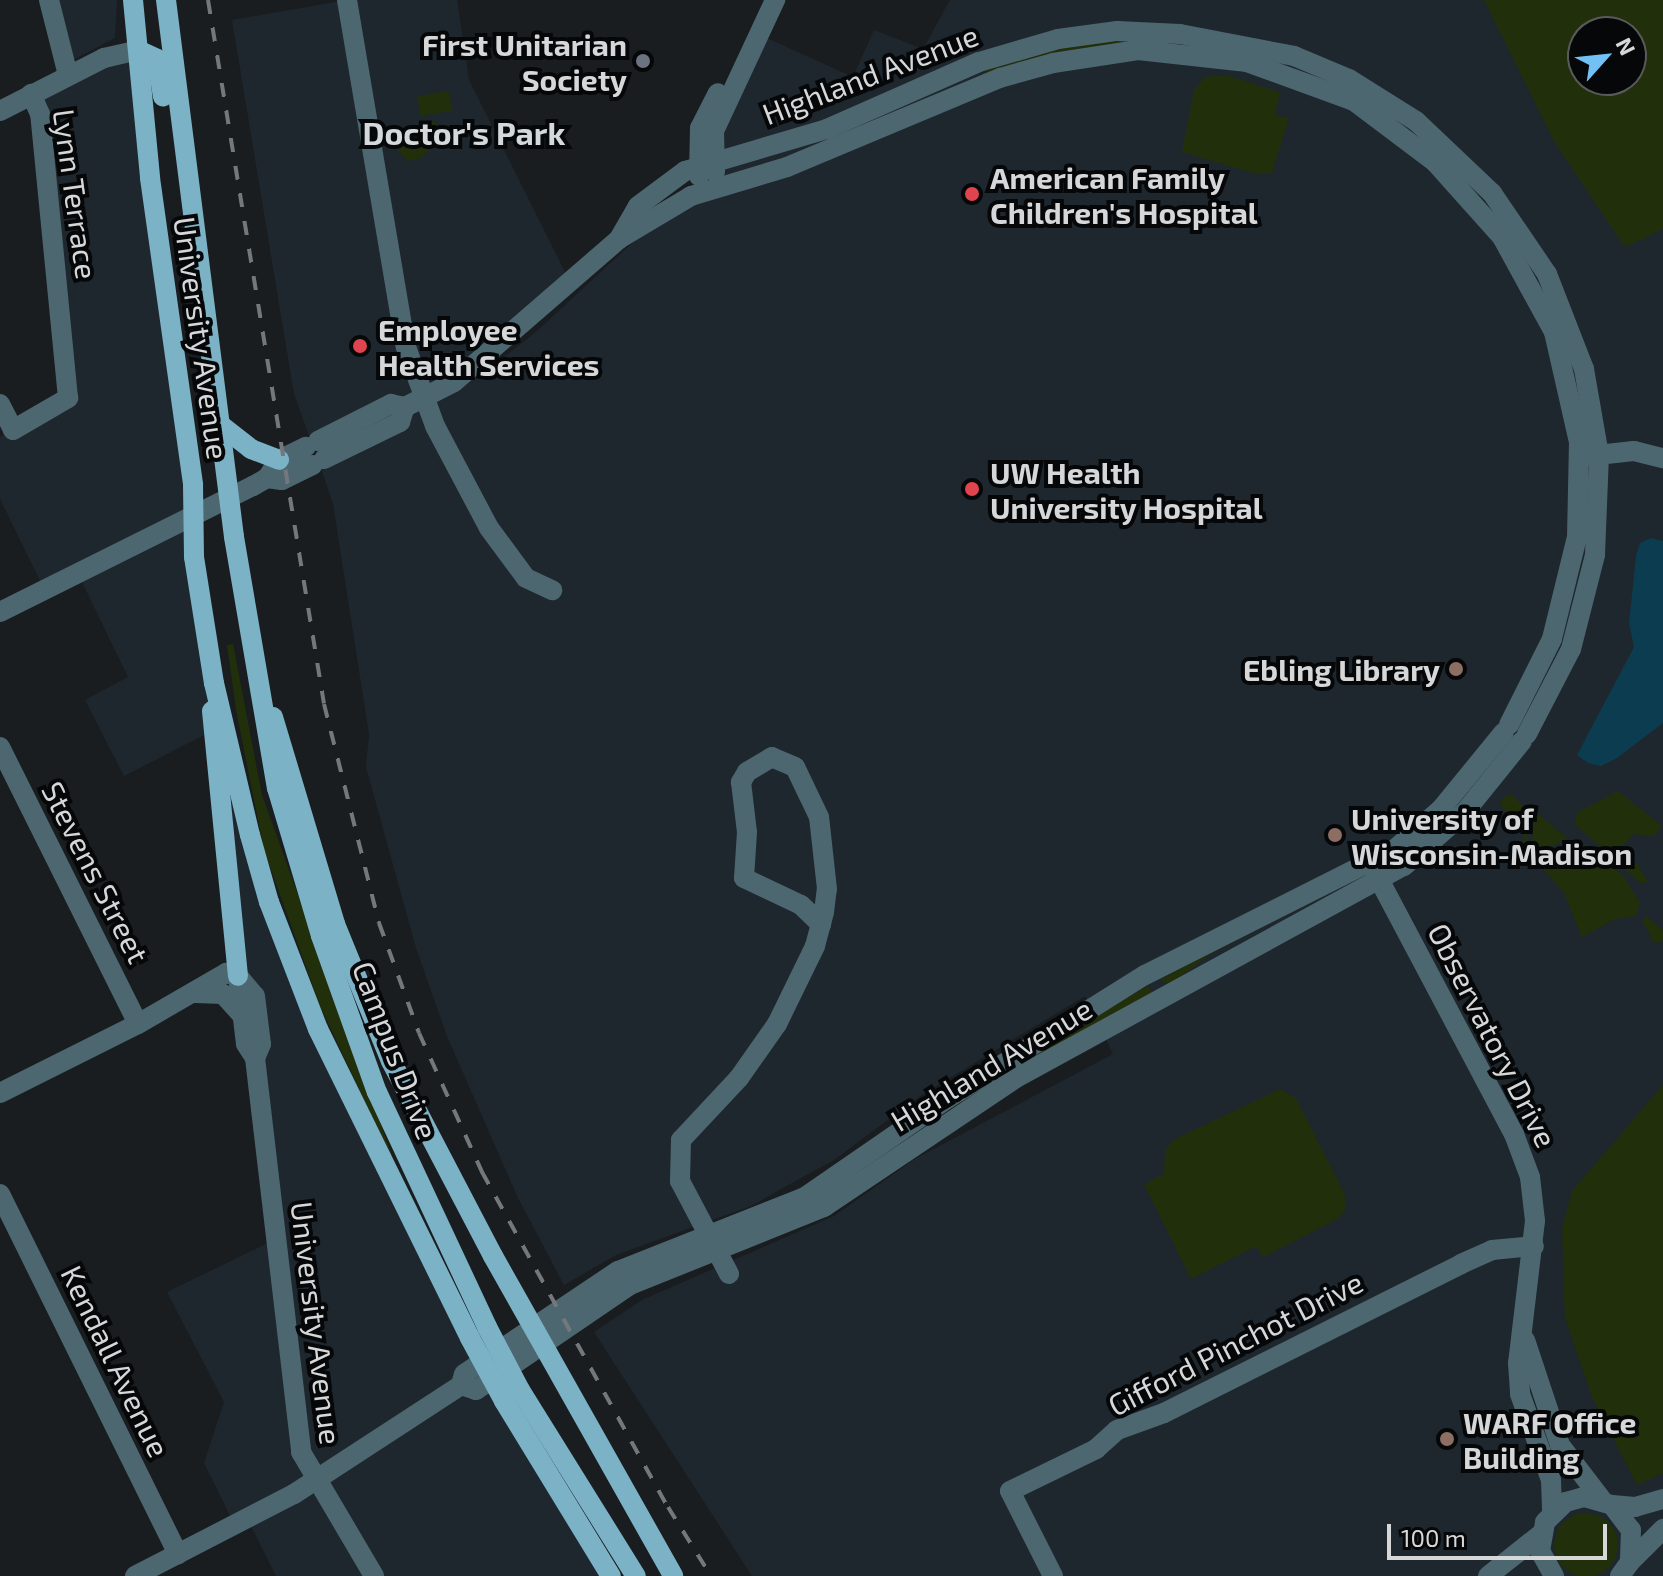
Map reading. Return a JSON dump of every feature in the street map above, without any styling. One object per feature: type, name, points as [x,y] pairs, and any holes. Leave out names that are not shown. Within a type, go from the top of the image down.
[{"type":"main road","name":"University Avenue","points":[[133,0],[193,517],[194,557],[214,683]]},
{"type":"main road","name":"University Avenue","points":[[166,0],[188,205],[231,497]]},
{"type":"main road","points":[[138,50],[157,59],[171,169],[188,205]]},
{"type":"main road","points":[[223,427],[251,449],[279,460]]},
{"type":"main road","name":"Campus Drive","points":[[231,497],[256,677],[277,788],[336,983],[478,1333]]},
{"type":"main road","points":[[256,677],[286,756],[335,924],[413,1107],[673,1576]]},
{"type":"main road","points":[[214,683],[211,732],[238,976]]},
{"type":"main road","name":"Campus Drive","points":[[214,683],[259,870],[305,998],[478,1333],[611,1576]]},
{"type":"main road","name":"Campus Drive","points":[[512,1396],[636,1576]]},
{"type":"street","points":[[49,0],[68,75]]},
{"type":"street","points":[[347,0],[400,327],[424,398],[509,559],[526,578],[552,590]]},
{"type":"street","points":[[712,189],[704,163],[717,123],[772,6]]},
{"type":"street","name":"Highland Avenue","points":[[135,1576],[170,1564],[314,1480],[461,1385],[464,1374],[618,1271],[707,1233],[805,1197],[947,1099],[1145,975],[1374,871],[1404,866],[1464,813],[1515,733],[1560,676],[1587,595],[1595,555],[1590,456],[1576,341],[1547,274],[1506,210],[1475,173],[1416,121],[1349,79],[1294,56],[1180,34],[1084,34],[987,59],[827,129],[704,163],[653,191],[625,223],[619,239]]},
{"type":"street","points":[[0,109],[104,58],[138,50]]},
{"type":"street","name":"Highland Avenue","points":[[619,239],[712,189],[787,167],[1000,78],[1089,55],[1178,52],[1292,75],[1384,120],[1485,214],[1513,254],[1554,332],[1590,456]]},
{"type":"street","name":"Lynn Terrace","points":[[0,404],[13,430],[68,398],[40,114],[31,94]]},
{"type":"street","points":[[267,478],[282,480],[315,453],[391,404],[405,407],[454,382],[517,331],[619,239]]},
{"type":"street","points":[[1590,456],[1650,452],[1663,458]]},
{"type":"street","points":[[4,615],[267,478],[279,460],[315,453]]},
{"type":"street","name":"Stevens Street","points":[[0,747],[138,1024]]},
{"type":"street","points":[[729,1274],[680,1181],[681,1140],[764,1046],[805,972],[821,924],[827,889],[819,817],[795,767],[772,757],[747,772],[741,782],[747,832],[744,878],[801,905],[821,924]]},
{"type":"street","name":"Highland Avenue","points":[[461,1385],[476,1390],[630,1285],[824,1207],[1016,1078],[1374,871]]},
{"type":"street","name":"Observatory Drive","points":[[1374,871],[1524,1156],[1534,1196],[1534,1246],[1525,1340],[1518,1363],[1520,1394],[1551,1480],[1552,1513]]},
{"type":"street","points":[[0,1093],[138,1024],[195,993],[222,973],[238,976],[257,1001],[261,1044],[255,1058]]},
{"type":"street","points":[[238,976],[246,1044],[255,1058]]},
{"type":"street","points":[[195,993],[227,996],[243,1016]]},
{"type":"street","name":"University Avenue","points":[[255,1058],[301,1452],[314,1480],[374,1576]]},
{"type":"street","name":"Kendall Avenue","points":[[0,1194],[170,1564]]},
{"type":"street","name":"Gifford Pinchot Drive","points":[[1053,1576],[1010,1491],[1096,1449],[1117,1430],[1164,1413],[1492,1250],[1534,1246]]},
{"type":"street","name":"Observatory Drive","points":[[1525,1340],[1560,1445],[1631,1530],[1624,1572]]},
{"type":"street","points":[[1488,1576],[1541,1534],[1552,1513],[1575,1499],[1635,1507],[1663,1499]]},
{"type":"street","points":[[1624,1572],[1663,1529]]},
{"type":"street","points":[[1541,1534],[1540,1551],[1554,1576]]},
{"type":"shaded area","points":[[53,0],[117,0],[115,38],[69,62]]},
{"type":"shaded area","points":[[347,0],[457,0],[469,80],[571,284],[450,386],[490,368],[536,332],[632,243],[690,206],[727,194],[716,146],[767,38],[853,77],[874,30],[923,49],[950,0],[1663,0],[1663,1576],[752,1576],[594,1332],[642,1300],[834,1216],[915,1159],[1113,1054],[1085,996],[920,1096],[834,1160],[751,1206],[616,1255],[564,1285],[518,1198],[447,1036],[416,948],[366,767],[369,734],[333,504],[319,462],[405,407],[312,444],[294,394],[232,20]]},
{"type":"shaded area","points":[[138,50],[194,557],[269,902],[470,1338],[611,1576],[276,1576],[248,1520],[235,1526],[204,1463],[224,1402],[167,1292],[276,1239],[210,732],[124,776],[85,700],[128,677],[79,576],[46,593],[0,499],[0,437],[67,402],[31,94]]},
{"type":"green space","points":[[1484,0],[1663,0],[1663,229],[1625,247],[1555,143]]},
{"type":"green space","points":[[1134,37],[1134,43],[1064,51],[977,78],[993,65],[1037,51]]},
{"type":"green space","points":[[1226,75],[1280,92],[1275,115],[1289,118],[1272,173],[1256,174],[1182,152],[1194,90],[1205,77]]},
{"type":"green space","points":[[449,91],[452,111],[421,116],[417,96]]},
{"type":"green space","points":[[432,121],[442,127],[441,139],[421,158],[407,161],[398,150],[402,132]]},
{"type":"green space","points":[[233,644],[262,795],[398,1172],[320,1006],[264,850],[236,710],[227,645]]},
{"type":"green space","points":[[1618,791],[1662,826],[1654,836],[1634,834],[1622,846],[1621,855],[1638,865],[1648,881],[1641,884],[1574,823],[1578,812]]},
{"type":"green space","points":[[1509,793],[1522,804],[1528,827],[1528,839],[1520,853],[1518,843],[1525,840],[1520,826],[1499,803]]},
{"type":"green space","points":[[1537,813],[1567,838],[1532,858],[1533,816]]},
{"type":"green space","points":[[1571,846],[1594,850],[1624,877],[1640,903],[1636,916],[1615,919],[1582,937],[1564,893],[1537,862]]},
{"type":"green space","points":[[1337,887],[1211,954],[1171,984],[1159,980]]},
{"type":"green space","points":[[1646,916],[1663,930],[1663,941],[1654,943],[1643,922]]},
{"type":"green space","points":[[1147,986],[1156,994],[949,1111],[1029,1056]]},
{"type":"green space","points":[[1663,1085],[1663,1473],[1637,1485],[1592,1397],[1565,1318],[1562,1228],[1572,1191]]},
{"type":"green space","points":[[1280,1089],[1296,1098],[1345,1195],[1346,1208],[1339,1218],[1263,1257],[1257,1246],[1191,1279],[1144,1184],[1164,1174],[1165,1151],[1173,1140]]},
{"type":"green space","points":[[1580,1513],[1592,1513],[1609,1522],[1616,1533],[1616,1557],[1609,1568],[1592,1577],[1580,1577],[1568,1572],[1559,1563],[1554,1551],[1554,1539],[1559,1527],[1568,1518]]},
{"type":"water","points":[[1651,538],[1663,541],[1663,723],[1617,758],[1601,766],[1588,763],[1577,755],[1634,647],[1629,623],[1636,556],[1640,543]]},
{"type":"railway","points":[[208,0],[324,704],[379,923],[419,1033],[482,1172],[668,1507],[711,1576]]},
{"type":"place","name":"First Unitarian Society","points":[[643,61]]},
{"type":"place","name":"American Family Children's Hospital","points":[[972,194]]},
{"type":"place","name":"Employee Health Services","points":[[360,346]]},
{"type":"place","name":"UW Health University Hospital","points":[[972,489]]},
{"type":"place","name":"Ebling Library","points":[[1456,669]]},
{"type":"place","name":"University of Wisconsin-Madison","points":[[1335,835]]},
{"type":"place","name":"WARF Office Building","points":[[1447,1439]]},
{"type":"district","name":"Doctor's Park","points":[[464,132]]}]
